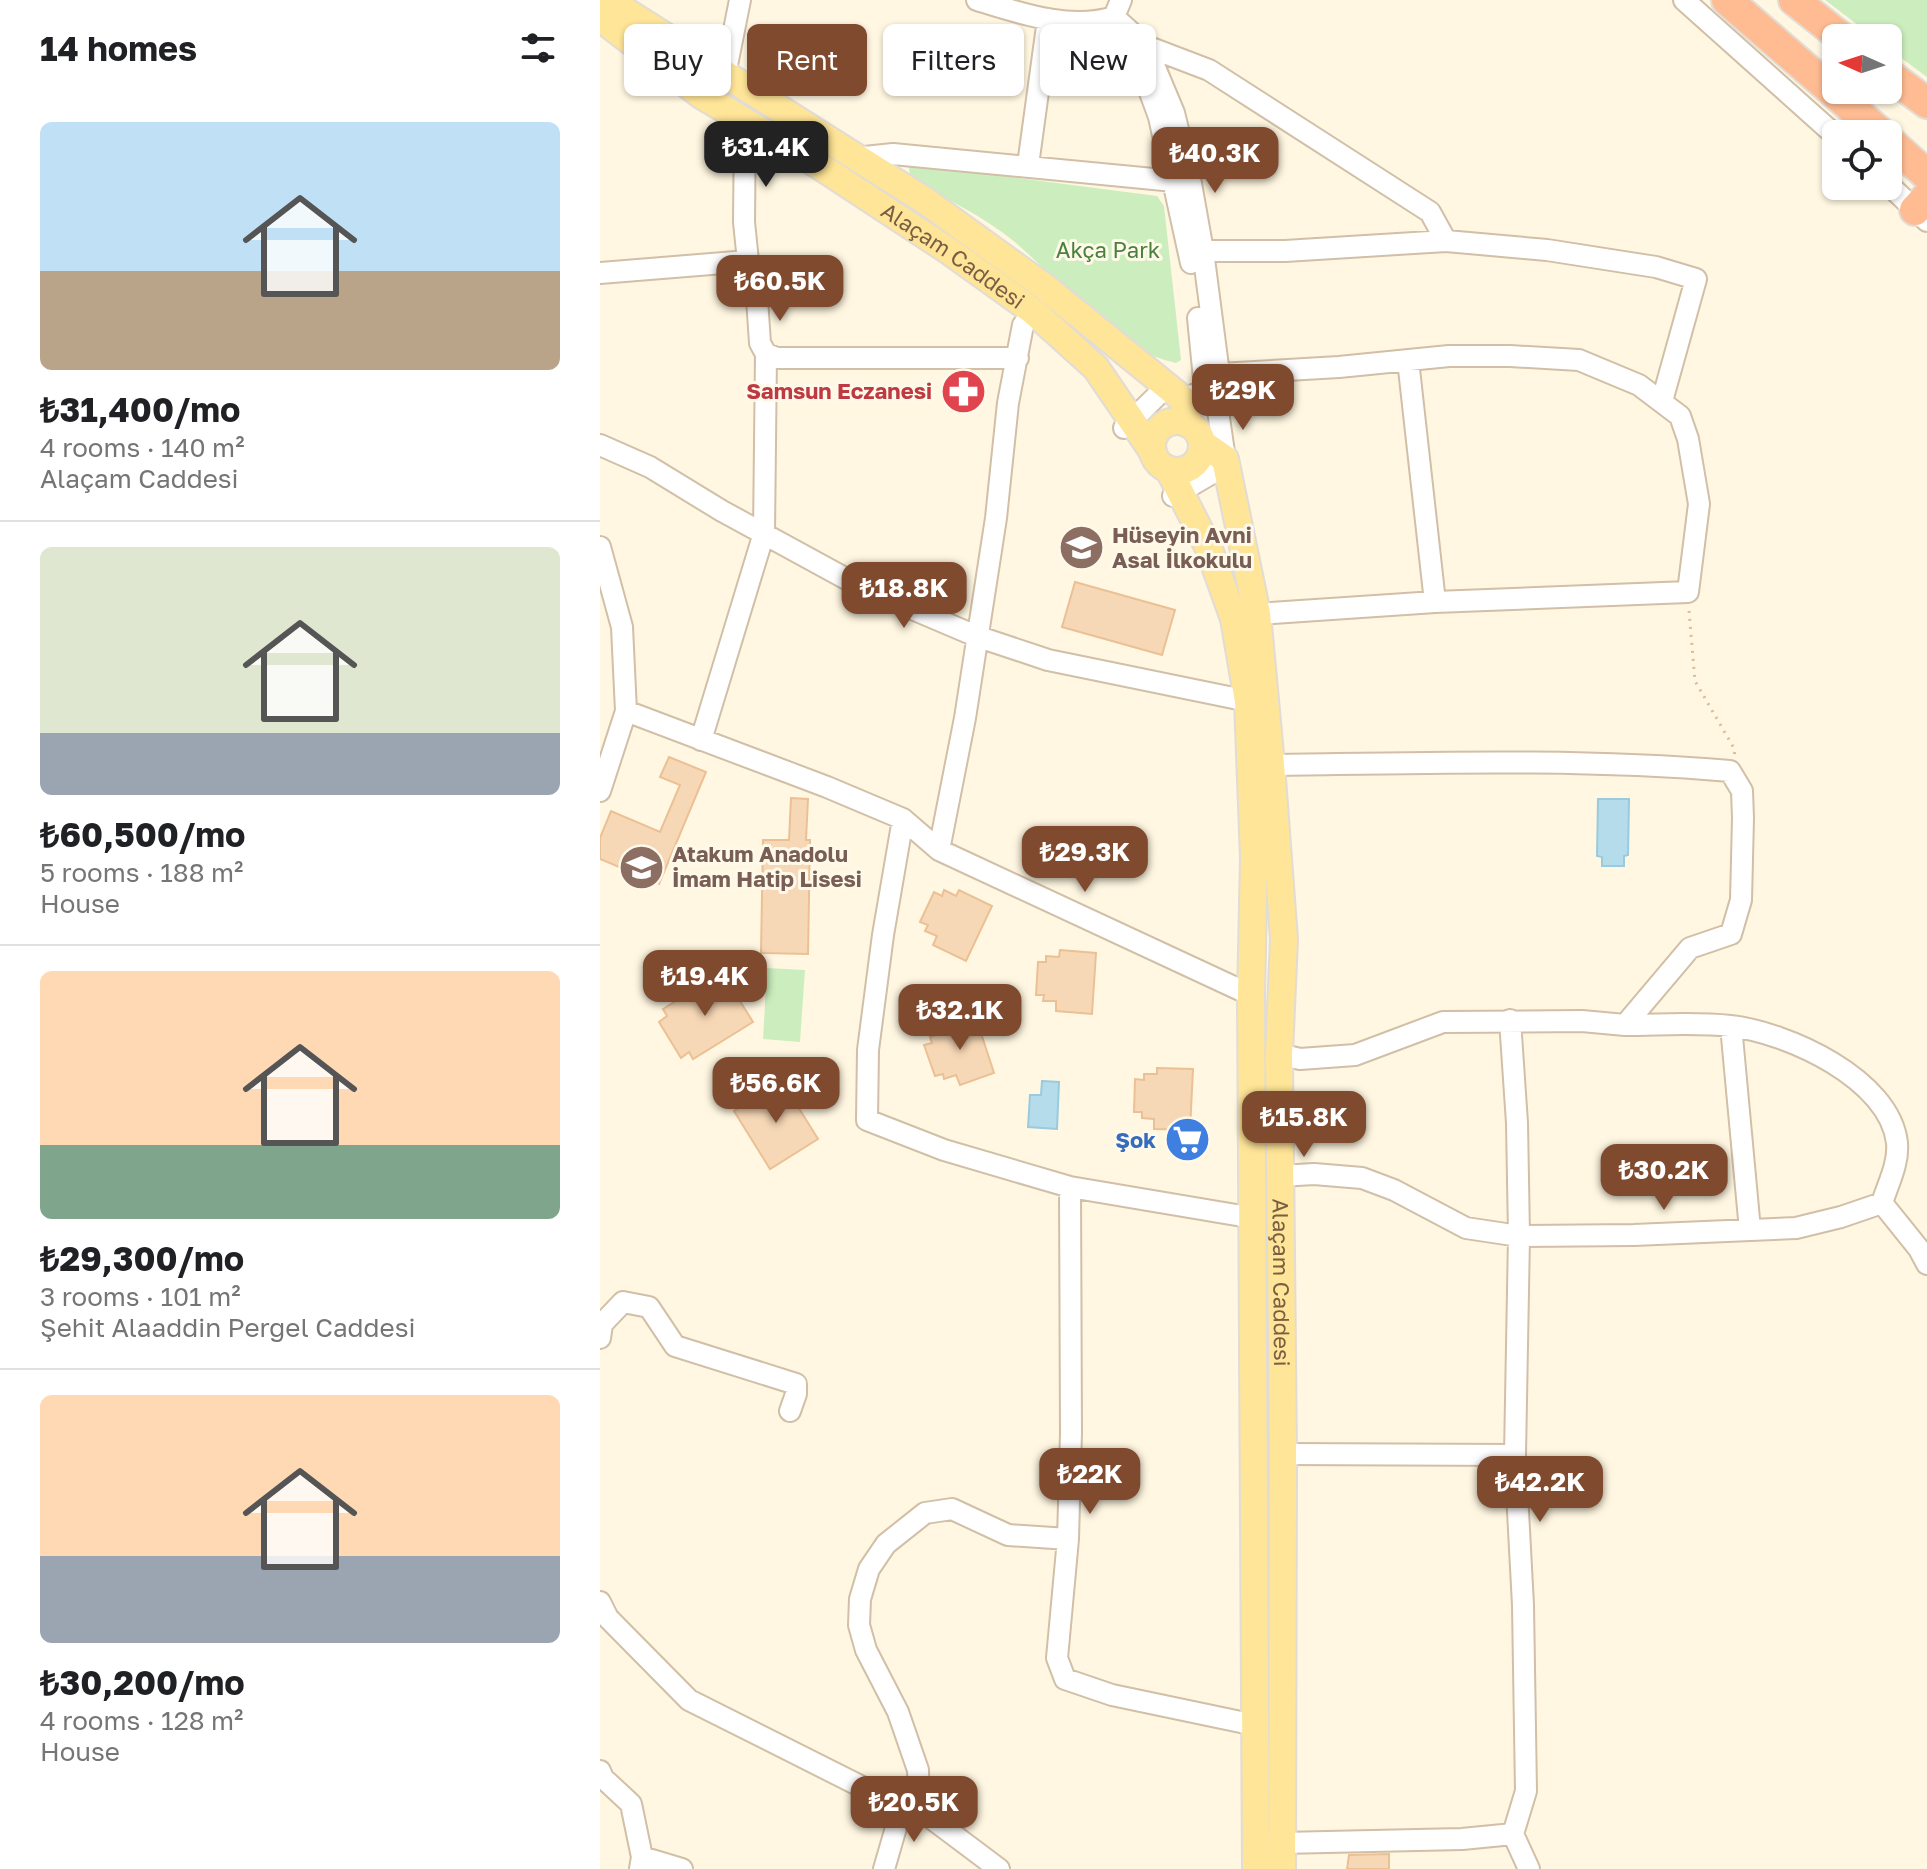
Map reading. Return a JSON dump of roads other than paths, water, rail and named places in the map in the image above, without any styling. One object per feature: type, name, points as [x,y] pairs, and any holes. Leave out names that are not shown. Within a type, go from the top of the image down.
[{"type":"highway","points":[[1727,0],[1866,120]]},
{"type":"highway","points":[[1794,0],[1824,24]]},
{"type":"highway","points":[[1902,84],[1927,103]]},
{"type":"highway","points":[[1902,153],[1927,175]]},
{"type":"main road","name":"Alaçam Caddesi","points":[[608,0],[645,24]]},
{"type":"main road","name":"Alaçam Caddesi","points":[[600,18],[701,95],[745,119],[949,251],[1034,312],[1096,368],[1128,424],[1169,477],[1209,549],[1234,619],[1248,701],[1254,858],[1251,995],[1256,1869]]},
{"type":"main road","name":"Alaçam Caddesi","points":[[731,79],[927,202],[1011,262],[1185,413],[1225,462],[1257,614],[1284,939],[1279,1054],[1283,1454],[1282,1856]]},
{"type":"main road","points":[[1185,413],[1198,459],[1193,465],[1169,477],[1154,436],[1165,424],[1185,413]]},
{"type":"street","points":[[731,45],[740,0]]},
{"type":"street","points":[[977,0],[1048,19],[1092,24],[1112,6]]},
{"type":"street","points":[[1684,0],[1822,123]]},
{"type":"street","points":[[1112,6],[1127,24]]},
{"type":"street","points":[[1112,6],[1136,54],[1159,117],[1174,181],[1196,251]]},
{"type":"street","points":[[1028,165],[1048,19]]},
{"type":"street","points":[[1156,50],[1209,70],[1430,212],[1446,241]]},
{"type":"street","points":[[1128,424],[1185,413],[1205,389],[1206,347],[1190,178],[1174,113],[1156,70]]},
{"type":"street","points":[[701,740],[764,533],[766,354],[760,343],[756,284],[748,261],[744,222],[745,119]]},
{"type":"street","points":[[855,158],[893,154],[1174,181]]},
{"type":"street","points":[[1902,194],[1923,209]]},
{"type":"street","points":[[1196,251],[1285,251],[1446,241],[1547,250],[1656,267],[1696,279],[1662,401]]},
{"type":"street","points":[[600,273],[748,261]]},
{"type":"street","points":[[939,850],[960,749],[996,518],[1008,403],[1023,325],[1034,312]]},
{"type":"street","points":[[1169,477],[1225,462],[1218,411],[1219,374],[1206,347]]},
{"type":"street","points":[[766,354],[797,358],[1018,358]]},
{"type":"street","points":[[1219,374],[1449,356],[1579,360],[1639,385],[1680,416],[1688,439],[1699,504],[1688,592],[1435,602],[1257,614]]},
{"type":"street","points":[[1408,360],[1435,602]]},
{"type":"street","points":[[600,445],[650,467],[863,588],[976,636],[1048,660],[1248,701]]},
{"type":"street","points":[[600,547],[622,627],[626,711],[605,760],[600,791]]},
{"type":"street","points":[[626,711],[903,819],[939,850],[1251,995]]},
{"type":"street","points":[[1271,765],[1481,763],[1672,766],[1730,771],[1742,791],[1743,818],[1741,900],[1731,934],[1690,948],[1625,1025]]},
{"type":"street","points":[[903,819],[868,1050],[867,1120],[944,1150],[1070,1187],[1254,1218]]},
{"type":"street","points":[[1279,1054],[1300,1059],[1355,1055],[1443,1022],[1510,1020],[1731,1026],[1788,1039],[1844,1071],[1878,1099],[1892,1121],[1897,1157],[1882,1203]]},
{"type":"street","points":[[1510,1020],[1517,1123],[1519,1236],[1515,1455],[1523,1605],[1526,1791],[1513,1834],[1529,1869]]},
{"type":"street","points":[[1731,1026],[1750,1230]]},
{"type":"street","points":[[1280,1176],[1314,1174],[1362,1178],[1394,1190],[1466,1228],[1551,1238],[1796,1228],[1882,1203]]},
{"type":"street","points":[[1070,1187],[1068,1539],[1057,1658],[1065,1679],[1112,1695],[1255,1725]]},
{"type":"street","points":[[1882,1203],[1919,1249],[1927,1264]]},
{"type":"street","points":[[600,1338],[602,1324],[623,1302],[649,1307],[675,1346],[796,1384],[790,1411]]},
{"type":"street","points":[[1283,1454],[1515,1455]]},
{"type":"street","points":[[884,1869],[911,1808],[918,1770],[898,1712],[866,1650],[859,1625],[860,1599],[869,1569],[886,1544],[925,1513],[952,1509],[1008,1535],[1068,1539]]},
{"type":"street","points":[[600,1602],[608,1618],[689,1700],[911,1808],[999,1869]]},
{"type":"street","points":[[600,1771],[603,1778],[631,1804],[641,1863],[682,1869]]},
{"type":"street","points":[[1282,1856],[1513,1834]]},
{"type":"water","points":[[1598,799],[1629,799],[1628,855],[1624,856],[1624,866],[1602,866],[1602,857],[1597,856]]},
{"type":"water","points":[[1042,1081],[1059,1082],[1057,1129],[1028,1127],[1030,1095],[1041,1095]]},
{"type":"place","name":"Samsun Eczanesi","points":[[963,391]]},
{"type":"place","name":"Hüseyin Avni Asal İlkokulu","points":[[1081,548]]},
{"type":"place","name":"Atakum Anadolu İmam Hatip Lisesi","points":[[641,867]]},
{"type":"place","name":"Şok","points":[[1187,1140]]},
{"type":"park label","name":"Akça Park","points":[[1108,250]]}]
